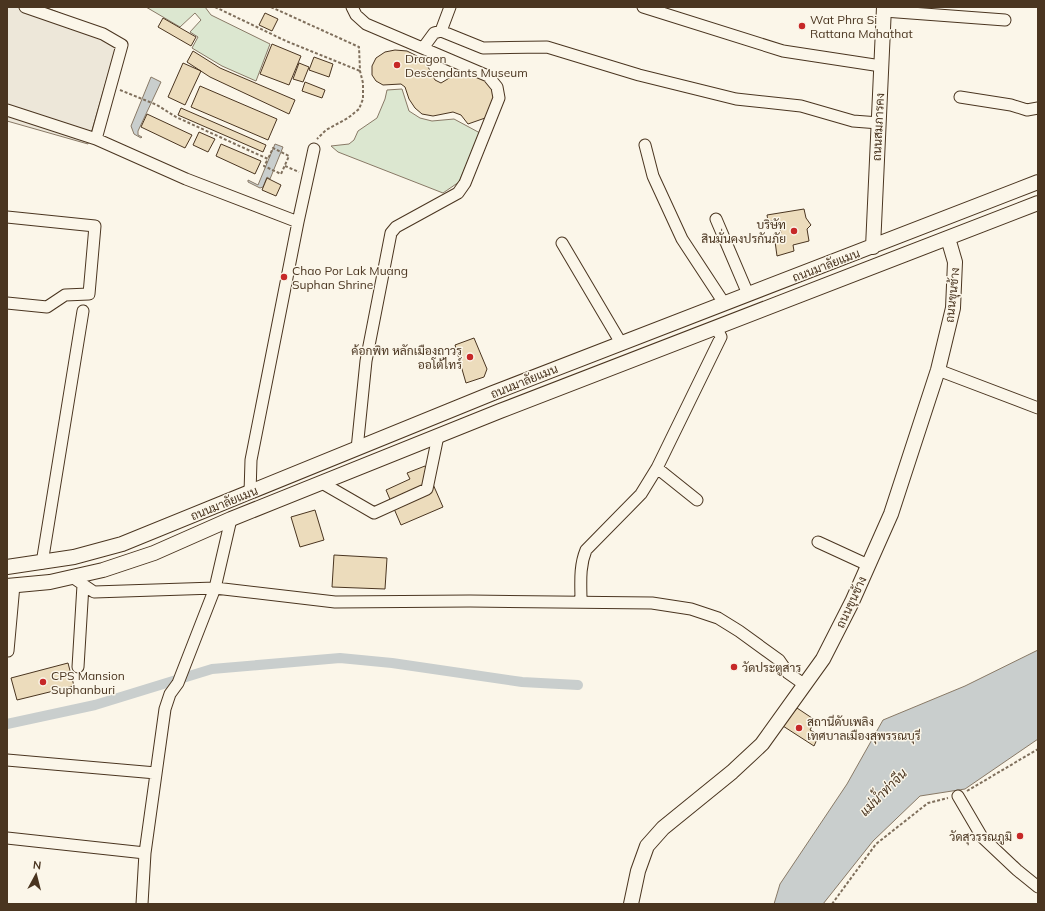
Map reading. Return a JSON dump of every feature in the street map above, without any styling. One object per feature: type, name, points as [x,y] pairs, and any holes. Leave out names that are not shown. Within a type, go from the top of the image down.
[{"type":"main road","name":"ถนนสมภารคง","points":[[873,247],[884,9]]},
{"type":"main road","name":"ถนนมาลัยแมน","points":[[7,567],[42,563],[93,553],[122,544],[493,393],[1038,182]]},
{"type":"main road","name":"ถนนมาลัยแมน","points":[[11,585],[77,581],[128,563],[231,519],[500,411],[1038,203]]},
{"type":"main road","name":"ถนนขุนช้าง","points":[[631,904],[638,870],[647,846],[663,828],[732,772],[762,744],[823,659],[852,602],[892,514],[938,370],[953,308],[955,262],[948,238]]},
{"type":"main road","points":[[493,393],[500,411]]},
{"type":"main road","points":[[250,493],[256,510]]},
{"type":"street","points":[[25,7],[103,34],[122,45],[112,86],[96,139]]},
{"type":"street","points":[[352,7],[356,15],[366,24],[488,76],[497,87],[499,98],[465,183],[458,193],[396,227],[391,233],[366,361],[357,449]]},
{"type":"street","points":[[441,31],[450,7]]},
{"type":"street","points":[[643,7],[783,51],[882,66]]},
{"type":"street","points":[[884,9],[1005,20]]},
{"type":"street","points":[[423,48],[434,33],[441,31],[483,48],[547,47],[639,75],[736,99],[801,106],[853,121],[879,123]]},
{"type":"street","points":[[960,97],[1011,105],[1028,110],[1038,108]]},
{"type":"street","points":[[7,110],[96,139],[186,179],[298,222]]},
{"type":"street","points":[[645,145],[653,176],[682,239],[724,303]]},
{"type":"street","points":[[250,493],[251,460],[314,149]]},
{"type":"street","points":[[7,217],[95,226],[89,294],[65,295],[47,307],[7,303]]},
{"type":"street","points":[[716,219],[748,294]]},
{"type":"street","points":[[562,243],[621,343]]},
{"type":"street","points":[[42,563],[83,311]]},
{"type":"street","points":[[581,602],[581,568],[586,550],[641,494],[657,468],[721,338],[716,327]]},
{"type":"street","points":[[938,370],[1038,408]]},
{"type":"street","points":[[322,483],[374,513],[426,489],[438,436]]},
{"type":"street","points":[[657,468],[698,500]]},
{"type":"street","points":[[142,904],[145,853],[165,709],[170,694],[178,683],[215,588],[231,519]]},
{"type":"street","points":[[818,542],[868,565]]},
{"type":"street","points":[[77,581],[94,592],[215,588],[335,602],[581,602],[652,603],[675,606],[691,609],[718,618],[739,631],[779,660],[788,673],[805,685]]},
{"type":"street","points":[[77,581],[78,667]]},
{"type":"street","points":[[8,651],[11,585]]},
{"type":"street","points":[[7,760],[156,773]]},
{"type":"street","points":[[958,796],[982,837],[1017,870],[1038,887]]},
{"type":"street","points":[[7,838],[145,853]]},
{"type":"path","points":[[215,7],[286,41],[360,71]]},
{"type":"path","points":[[271,7],[359,47],[360,71],[363,83],[363,99],[359,109],[348,118],[326,130],[319,138]]},
{"type":"path","points":[[112,86],[268,159]]},
{"type":"path","points":[[273,148],[289,156],[281,174],[264,166],[268,159],[273,148]]},
{"type":"path","points":[[285,166],[303,173]]},
{"type":"path","points":[[832,904],[876,844],[928,803],[958,796],[1038,749]]},
{"type":"green space","points":[[146,7],[205,7],[211,15],[270,44],[256,81],[222,66],[192,48],[198,37],[190,32],[201,20],[195,13],[180,27]]},
{"type":"green space","points":[[402,89],[409,111],[420,118],[432,121],[454,119],[480,133],[459,182],[443,193],[338,152],[331,146],[349,144],[354,140],[358,131],[377,118],[387,90]]},
{"type":"shaded area","points":[[7,7],[45,7],[119,37],[88,144],[7,121]]},
{"type":"water","points":[[151,77],[161,82],[138,131],[138,135],[142,137],[141,138],[134,134],[131,126]]},
{"type":"water","points":[[275,144],[283,147],[270,179],[267,177],[263,187],[260,188],[248,182],[248,180],[258,185]]},
{"type":"water","name":"แม่น้ำท่าจีน","points":[[1038,650],[1038,739],[965,789],[920,796],[873,841],[823,904],[774,904],[780,884],[847,784],[883,720],[965,686]]},
{"type":"building","points":[[265,13],[278,19],[272,31],[259,25]]},
{"type":"building","points":[[163,18],[196,37],[191,46],[158,27]]},
{"type":"building","points":[[272,44],[301,56],[289,85],[260,74]]},
{"type":"building","points":[[395,50],[407,51],[417,56],[426,63],[435,80],[441,83],[456,74],[460,66],[486,77],[494,88],[495,98],[488,117],[468,124],[461,115],[453,112],[433,116],[422,114],[415,108],[409,99],[405,87],[401,84],[383,85],[376,81],[372,75],[372,66],[376,58],[385,52]]},
{"type":"building","points":[[193,51],[220,68],[295,100],[289,114],[210,77],[187,62]]},
{"type":"building","points":[[314,57],[333,64],[329,77],[309,70]]},
{"type":"building","points":[[183,63],[201,71],[185,105],[168,97]]},
{"type":"building","points":[[299,63],[309,67],[303,82],[293,79]]},
{"type":"building","points":[[305,82],[325,90],[322,98],[302,91]]},
{"type":"building","points":[[200,86],[277,119],[268,140],[191,107]]},
{"type":"building","points":[[181,108],[266,145],[263,152],[178,115]]},
{"type":"building","points":[[147,114],[192,135],[185,148],[141,127]]},
{"type":"building","points":[[199,132],[215,139],[208,152],[193,145]]},
{"type":"building","points":[[221,144],[261,161],[255,174],[216,156]]},
{"type":"building","points":[[267,178],[281,185],[276,196],[262,190]]},
{"type":"building","name":"บริษัท สินมั่นคงปรกันภัย","points":[[804,209],[806,218],[811,225],[807,229],[809,241],[793,245],[794,251],[777,256],[774,234],[781,233],[778,221],[768,221],[767,215]]},
{"type":"building","name":"ค้อกพิท หลักเมืองถาวร ออโต้ไทร์","points":[[474,338],[487,369],[484,377],[466,383],[455,345]]},
{"type":"building","points":[[425,466],[443,507],[401,525],[386,490],[410,479],[407,473]]},
{"type":"building","points":[[315,510],[324,540],[300,547],[291,517]]},
{"type":"building","points":[[334,555],[387,558],[385,589],[332,587]]},
{"type":"building","name":"CPS Mansion Suphanburi","points":[[68,663],[74,686],[17,700],[11,678]]},
{"type":"building","name":"สถานีดับเพลิง เทศบาลเมืองสุพรรณบุรี","points":[[797,708],[815,720],[810,730],[819,735],[814,746],[783,726]]},
{"type":"waterway","points":[[7,724],[95,705],[212,669],[340,658],[392,663],[522,682],[578,685]]},
{"type":"place","name":"Wat Phra Si Rattana Mahathat","points":[[802,26]]},
{"type":"place","name":"Dragon Descendants Museum","points":[[397,65]]},
{"type":"place","name":"บริษัท สินมั่นคงปรกันภัย","points":[[794,231]]},
{"type":"place","name":"Chao Por Lak Muang Suphan Shrine","points":[[284,277]]},
{"type":"place","name":"ค้อกพิท หลักเมืองถาวร ออโต้ไทร์","points":[[470,357]]},
{"type":"place","name":"วัดประตูสาร","points":[[734,667]]},
{"type":"place","name":"CPS Mansion Suphanburi","points":[[43,682]]},
{"type":"place","name":"สถานีดับเพลิง เทศบาลเมืองสุพรรณบุรี","points":[[799,728]]},
{"type":"place","name":"วัดสุวรรณภูมิ","points":[[1020,836]]}]
